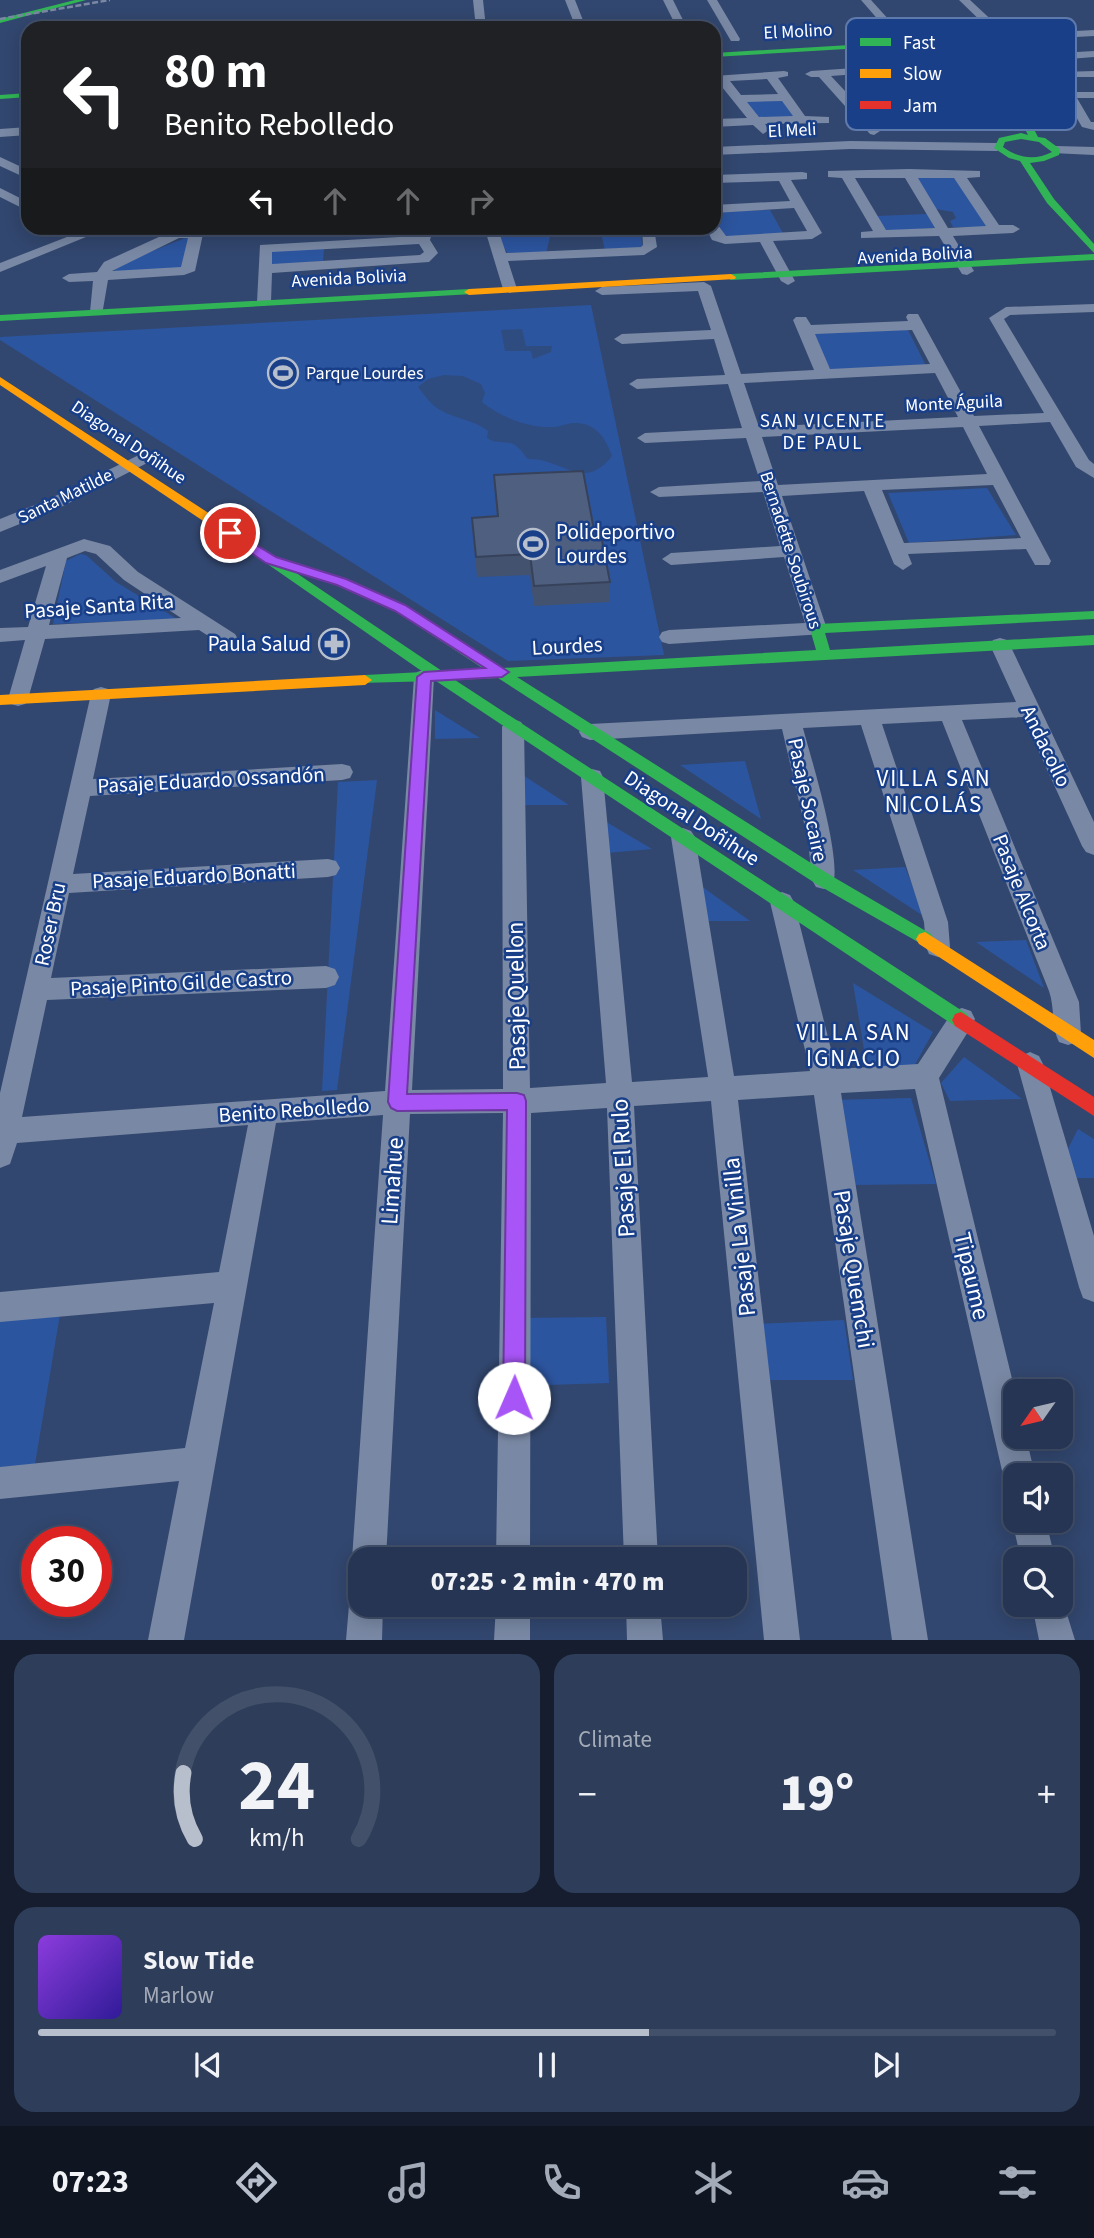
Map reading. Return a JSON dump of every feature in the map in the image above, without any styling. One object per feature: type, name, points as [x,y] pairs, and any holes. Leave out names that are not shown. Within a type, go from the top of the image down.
[{"type":"street","points":[[0,21],[83,0]]},
{"type":"street","points":[[478,0],[480,21]]},
{"type":"street","points":[[570,0],[578,21]]},
{"type":"street","points":[[668,0],[678,21]]},
{"type":"street","points":[[712,0],[732,34],[721,32]]},
{"type":"street","points":[[866,0],[882,18]]},
{"type":"street","points":[[964,0],[983,18]]},
{"type":"street","name":"El Molino","points":[[721,55],[846,47]]},
{"type":"street","points":[[1076,55],[1094,54]]},
{"type":"street","points":[[846,72],[816,74],[846,99]]},
{"type":"street","points":[[721,78],[784,74]]},
{"type":"street","points":[[1076,74],[1094,74]]},
{"type":"street","points":[[770,75],[801,119]]},
{"type":"street","points":[[721,81],[757,121],[773,148]]},
{"type":"street","points":[[842,95],[846,95]]},
{"type":"street","points":[[1076,95],[1094,95]]},
{"type":"street","points":[[0,97],[21,96]]},
{"type":"street","points":[[738,99],[786,97]]},
{"type":"street","points":[[1076,107],[1086,124],[1094,127]]},
{"type":"street","points":[[0,120],[21,119]]},
{"type":"street","points":[[721,123],[825,120]]},
{"type":"street","points":[[872,130],[880,145]]},
{"type":"street","points":[[1012,130],[1014,136]]},
{"type":"street","points":[[1030,130],[1034,138]]},
{"type":"street","points":[[0,133],[21,132]]},
{"type":"street","points":[[1094,151],[1051,155],[1023,159],[1007,155],[998,146],[1000,140],[1014,136],[1034,138],[1051,144],[1051,155],[1043,165],[1055,186],[1094,236]]},
{"type":"street","name":"El Meli","points":[[721,151],[880,145],[998,146]]},
{"type":"street","points":[[1023,159],[1050,201],[1094,250]]},
{"type":"street","points":[[0,161],[21,172]]},
{"type":"street","points":[[909,173],[966,268]]},
{"type":"street","points":[[882,234],[840,174],[975,174]]},
{"type":"street","points":[[958,174],[995,230]]},
{"type":"street","points":[[721,179],[802,176]]},
{"type":"street","points":[[721,234],[765,239],[807,237],[815,233],[783,177]]},
{"type":"street","points":[[0,192],[21,203]]},
{"type":"street","points":[[721,209],[799,204]]},
{"type":"street","points":[[866,235],[1013,229]]},
{"type":"street","points":[[0,261],[65,235]]},
{"type":"street","points":[[0,268],[67,235]]},
{"type":"street","points":[[97,312],[102,276],[109,265],[175,235]]},
{"type":"street","points":[[69,278],[188,270],[196,235]]},
{"type":"street","points":[[492,235],[502,257],[510,289]]},
{"type":"street","points":[[502,257],[644,251],[650,247],[649,235]]},
{"type":"street","points":[[264,269],[425,259],[431,253],[424,237],[265,248],[264,269],[264,302]]},
{"type":"street","points":[[765,239],[785,278]]},
{"type":"street","name":"Avenida Bolivia","points":[[0,318],[510,289],[702,283],[966,268],[1094,257]]},
{"type":"street","name":"Avenida Bolivia","points":[[966,268],[1094,265]]},
{"type":"street","points":[[602,291],[702,283]]},
{"type":"street","name":"Bernadette Soubirous","points":[[702,283],[824,654]]},
{"type":"street","points":[[1094,308],[1006,311],[996,316],[1082,463],[1094,473]]},
{"type":"street","points":[[823,372],[803,325],[915,321],[1042,561]]},
{"type":"street","points":[[622,339],[720,334]]},
{"type":"street","points":[[637,384],[823,372],[940,368]]},
{"type":"street","name":"Diagonal Doñihue","points":[[0,380],[137,461],[431,676],[592,777],[1030,1064],[1076,1088],[1094,1107]]},
{"type":"street","name":"Monte Águila","points":[[645,438],[1055,418]]},
{"type":"street","name":"Santa Matilde","points":[[0,526],[53,504],[137,461]]},
{"type":"street","points":[[659,492],[871,486],[998,479]]},
{"type":"street","points":[[871,486],[900,557],[1032,543]]},
{"type":"street","name":"Pasaje Santa Rita","points":[[0,577],[84,545],[95,546],[131,576],[228,639]]},
{"type":"street","points":[[671,559],[791,551]]},
{"type":"street","points":[[9,699],[37,633],[58,557]]},
{"type":"street","name":"Diagonal Doñihue","points":[[271,560],[342,582],[400,608],[824,880],[938,947],[1094,1050]]},
{"type":"street","points":[[669,637],[1094,615]]},
{"type":"street","name":"Pasaje Santa Rita","points":[[0,635],[201,623]]},
{"type":"street","points":[[687,662],[691,636]]},
{"type":"street","name":"Lourdes","points":[[9,699],[1094,640]]},
{"type":"street","name":"Andacollo","points":[[1000,645],[1094,846]]},
{"type":"street","name":"Limahue","points":[[370,1547],[397,1102],[431,676]]},
{"type":"street","name":"Roser Bru","points":[[2,1139],[101,694]]},
{"type":"street","points":[[590,732],[1028,709]]},
{"type":"street","name":"Pasaje Alcorta","points":[[949,713],[1062,991],[1066,1002],[1068,1034]]},
{"type":"street","points":[[869,718],[936,922],[938,947]]},
{"type":"street","name":"Pasaje Socaire","points":[[791,721],[820,840],[824,880]]},
{"type":"street","name":"Pasaje Quellon","points":[[513,727],[517,1101],[513,1547]]},
{"type":"street","name":"Pasaje Eduardo Ossandón","points":[[80,788],[342,772]]},
{"type":"street","name":"Pasaje El Rulo","points":[[592,777],[620,1095],[640,1547]]},
{"type":"street","points":[[1071,797],[1094,796]]},
{"type":"street","name":"Pasaje La Vinilla","points":[[683,837],[723,1088],[782,1640]]},
{"type":"street","name":"Pasaje Eduardo Bonatti","points":[[59,884],[328,868]]},
{"type":"street","name":"Pasaje Quemchi","points":[[782,902],[826,1082],[910,1640]]},
{"type":"street","name":"Pasaje Pinto Gil de Castro","points":[[36,990],[326,976]]},
{"type":"street","points":[[925,1076],[962,1019]]},
{"type":"street","points":[[1030,1064],[1094,1287]]},
{"type":"street","name":"Benito Rebolledo","points":[[2,1139],[264,1112],[397,1102],[517,1101],[925,1076]]},
{"type":"street","name":"Tipaume","points":[[925,1076],[1016,1463]]},
{"type":"street","points":[[166,1640],[264,1112]]},
{"type":"street","points":[[0,1307],[232,1286]]},
{"type":"street","points":[[0,1483],[199,1463]]},
{"type":"street","points":[[364,1640],[365,1617]]},
{"type":"street","points":[[512,1640],[513,1617]]},
{"type":"street","points":[[644,1617],[645,1640]]},
{"type":"street","points":[[1052,1617],[1057,1640]]},
{"type":"shaded area","points":[[785,98],[799,117],[759,119],[745,100]]},
{"type":"shaded area","points":[[915,176],[953,176],[988,227],[953,227],[950,221],[956,218],[953,212],[936,209]]},
{"type":"shaded area","points":[[770,210],[784,235],[724,238],[721,212]]},
{"type":"shaded area","points":[[927,214],[935,228],[884,231],[877,216]]},
{"type":"shaded area","points":[[497,235],[550,235],[546,253],[508,254]]},
{"type":"shaded area","points":[[601,235],[641,235],[643,249],[605,250]]},
{"type":"shaded area","points":[[188,237],[188,268],[114,272],[117,265]]},
{"type":"shaded area","points":[[324,248],[323,261],[271,265],[272,250]]},
{"type":"shaded area","name":"Parque Lourdes","points":[[591,305],[664,655],[508,661],[0,340],[0,337]]},
{"type":"shaded area","points":[[907,328],[926,366],[827,370],[812,333]]},
{"type":"shaded area","points":[[522,329],[526,346],[552,346],[551,352],[533,359],[531,351],[505,351],[501,330]]},
{"type":"shaded area","points":[[444,375],[463,376],[481,384],[485,393],[482,402],[515,421],[544,427],[574,423],[588,425],[603,437],[612,456],[602,467],[582,473],[552,463],[528,459],[515,445],[490,440],[487,438],[488,431],[483,427],[448,414],[432,404],[418,387],[428,379]]},
{"type":"shaded area","points":[[987,488],[1016,535],[909,543],[888,493]]},
{"type":"shaded area","points":[[80,554],[86,555],[116,582],[177,619],[53,624],[66,561]]},
{"type":"shaded area","points":[[435,710],[480,738],[435,739]]},
{"type":"shaded area","points":[[745,761],[761,819],[680,765]]},
{"type":"shaded area","points":[[515,770],[569,805],[517,805]]},
{"type":"shaded area","points":[[377,780],[337,1090],[322,1091],[338,782]]},
{"type":"shaded area","points":[[603,820],[652,849],[607,853]]},
{"type":"shaded area","points":[[905,867],[925,917],[853,870]]},
{"type":"shaded area","points":[[697,883],[750,921],[704,921]]},
{"type":"shaded area","points":[[1026,940],[1044,988],[976,942]]},
{"type":"shaded area","points":[[853,983],[933,1032],[912,1070],[867,1067]]},
{"type":"shaded area","points":[[964,1057],[1022,1099],[950,1101],[941,1083]]},
{"type":"shaded area","points":[[911,1098],[936,1184],[851,1185],[831,1100]]},
{"type":"shaded area","points":[[1078,1129],[1094,1139],[1094,1178],[1077,1178],[1067,1151]]},
{"type":"shaded area","points":[[60,1314],[35,1464],[0,1469],[0,1318]]},
{"type":"shaded area","points":[[606,1317],[609,1383],[517,1386],[516,1318]]},
{"type":"shaded area","points":[[844,1320],[853,1380],[762,1380],[757,1324]]},
{"type":"building","name":"Polideportivo Lourdes","points":[[583,471],[594,530],[600,530],[610,582],[534,586],[530,554],[476,557],[472,518],[498,516],[494,475]]},
{"type":"railway","points":[[0,19],[110,0]]},
{"type":"traffic: fast","points":[[0,21],[83,0]]},
{"type":"traffic: fast","points":[[721,55],[846,47]]},
{"type":"traffic: fast","points":[[0,97],[21,96]]},
{"type":"traffic: fast","points":[[1030,130],[1034,138]]},
{"type":"traffic: fast","points":[[1021,136],[1042,140],[1056,149],[1056,153],[1041,159],[1026,160],[998,148],[1002,140],[1021,136]]},
{"type":"traffic: fast","points":[[1023,159],[1050,201],[1094,250]]},
{"type":"traffic: fast","points":[[731,277],[1094,257]]},
{"type":"traffic: fast","points":[[0,318],[469,292]]},
{"type":"traffic: fast","points":[[271,560],[513,727],[961,1020]]},
{"type":"traffic: fast","points":[[305,571],[342,582],[400,608],[824,880],[925,939]]},
{"type":"traffic: fast","points":[[824,654],[817,629],[1094,615]]},
{"type":"traffic: fast","points":[[365,680],[1094,640]]},
{"type":"traffic: slow","points":[[469,292],[731,277]]},
{"type":"traffic: slow","points":[[0,380],[271,560]]},
{"type":"traffic: slow","points":[[0,700],[365,680]]},
{"type":"traffic: slow","points":[[925,939],[1094,1050]]},
{"type":"traffic: jam","points":[[961,1020],[1094,1107]]},
{"type":"place","name":"Parque Lourdes","points":[[283,373]]},
{"type":"place","name":"Polideportivo Lourdes","points":[[533,544]]},
{"type":"place","name":"Paula Salud","points":[[334,644]]},
{"type":"district","name":"SAN VICENTE DE PAUL","points":[[823,431]]},
{"type":"district","name":"VILLA SAN NICOLÁS","points":[[934,791]]},
{"type":"district","name":"VILLA SAN IGNACIO","points":[[854,1045]]},
{"type":"route","points":[[230,533],[271,560],[342,582],[400,608],[502,672],[424,677],[397,1102],[517,1101],[514,1398]]}]
